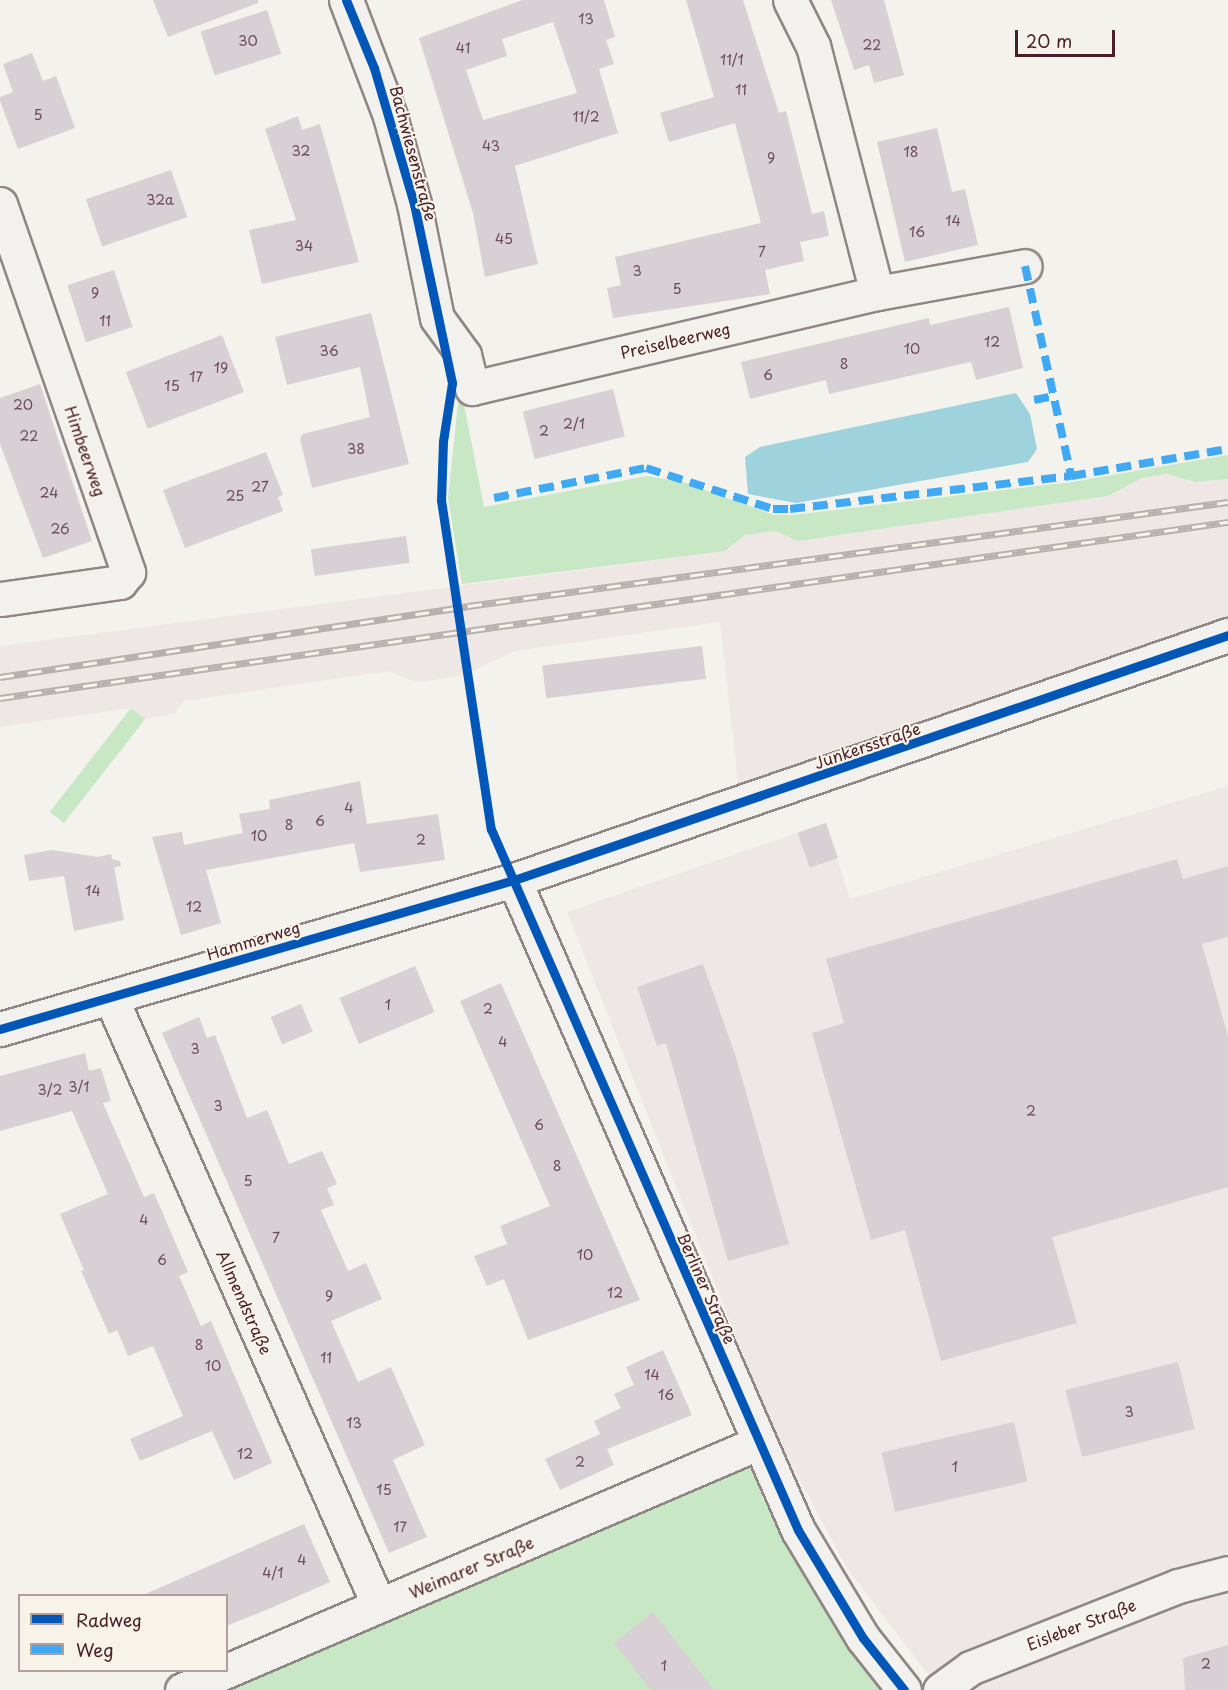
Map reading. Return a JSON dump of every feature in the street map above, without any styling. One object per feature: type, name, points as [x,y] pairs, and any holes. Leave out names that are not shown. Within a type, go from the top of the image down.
[{"type":"street","name":"Bachwiesenstraße","points":[[346,0],[390,116],[414,204],[437,318],[464,355],[472,388]]},
{"type":"street","points":[[790,0],[813,46],[877,293]]},
{"type":"street","name":"Himbeerweg","points":[[0,204],[128,572],[120,582],[0,599]]},
{"type":"street","name":"Preiselbeerweg","points":[[472,388],[877,293],[1025,266]]},
{"type":"street","name":"Junkersstraße","points":[[514,880],[1228,635]]},
{"type":"street","name":"Hammerweg","points":[[0,1029],[514,880]]},
{"type":"street","name":"Berliner Straße","points":[[514,880],[758,1443],[798,1530],[863,1638],[904,1690]]},
{"type":"street","name":"Allmendstraße","points":[[111,998],[379,1606]]},
{"type":"street","name":"Weimarer Straße","points":[[228,1670],[758,1443]]},
{"type":"street","name":"Eisleber Straße","points":[[940,1690],[970,1668],[1178,1586],[1228,1573]]},
{"type":"street","name":"Weimarer Straße","points":[[182,1690],[224,1672]]},
{"type":"shaded area","points":[[1167,474],[1195,482],[1228,479],[1228,620],[739,790],[720,622],[515,651],[461,676],[415,682],[388,671],[184,701],[175,713],[145,719],[131,708],[0,727],[0,646],[725,551],[745,535],[775,531],[798,541],[1108,496],[1142,478]]},
{"type":"shaded area","points":[[1228,786],[1228,1690],[940,1690],[846,1567],[771,1425],[567,912],[826,823],[850,899]]},
{"type":"green space","points":[[460,384],[484,507],[647,476],[683,482],[774,515],[792,515],[1072,482],[1228,455],[1228,479],[1195,482],[1167,474],[1142,478],[1108,496],[798,541],[775,531],[745,535],[725,551],[462,584],[448,498]]},
{"type":"green space","points":[[131,708],[145,719],[64,823],[50,812]]},
{"type":"green space","points":[[752,1463],[763,1500],[860,1658],[890,1690],[226,1690]]},
{"type":"water","points":[[1016,393],[1030,414],[1037,449],[1028,462],[796,503],[748,494],[745,457],[760,447]]},
{"type":"building","points":[[153,0],[258,0],[258,3],[168,37]]},
{"type":"building","points":[[522,0],[604,0],[615,37],[606,40],[614,64],[599,69],[618,133],[515,166],[538,264],[485,277],[473,213],[419,38]],"holes":[[[553,22],[577,93],[483,120],[466,70],[507,56],[502,39]]]},
{"type":"building","points":[[686,0],[743,0],[779,113],[786,111],[812,214],[824,211],[829,236],[800,242],[804,261],[765,270],[770,294],[613,318],[607,288],[621,285],[615,257],[761,223],[735,123],[669,142],[660,113],[714,97]]},
{"type":"building","points":[[831,0],[884,0],[904,75],[874,83],[869,65],[854,70]]},
{"type":"building","points":[[267,10],[281,54],[215,75],[200,32]]},
{"type":"building","points":[[32,53],[43,81],[56,76],[75,128],[18,149],[0,101],[0,97],[13,92],[3,64]]},
{"type":"building","points":[[298,116],[302,130],[320,124],[359,262],[262,284],[249,230],[296,220],[265,129]]},
{"type":"building","points":[[937,128],[952,192],[965,189],[978,245],[905,262],[877,142]]},
{"type":"building","points":[[171,170],[187,217],[102,247],[86,199]]},
{"type":"building","points":[[114,270],[133,327],[86,342],[67,285]]},
{"type":"building","points":[[1009,307],[1023,368],[976,380],[971,362],[829,394],[826,380],[750,399],[741,362],[929,318],[930,325]]},
{"type":"building","points":[[371,313],[409,464],[312,488],[300,439],[303,434],[370,417],[360,367],[287,385],[275,337]]},
{"type":"building","points":[[222,335],[244,392],[148,429],[126,372]]},
{"type":"building","points":[[40,384],[92,541],[43,558],[0,444],[0,398]]},
{"type":"building","points":[[613,389],[625,437],[535,459],[523,411]]},
{"type":"building","points":[[266,452],[283,495],[278,497],[283,511],[185,548],[163,490]]},
{"type":"building","points":[[406,536],[410,563],[315,576],[311,549]]},
{"type":"building","points":[[702,646],[706,679],[546,698],[542,666]]},
{"type":"building","points":[[360,781],[367,824],[438,814],[445,860],[360,872],[354,843],[206,870],[221,923],[181,935],[152,837],[182,832],[184,845],[243,833],[239,814],[270,809],[269,800]]},
{"type":"building","points":[[826,823],[838,858],[810,868],[798,833]]},
{"type":"building","points":[[52,850],[98,857],[111,854],[112,859],[120,861],[121,866],[114,867],[124,920],[74,931],[64,876],[29,881],[24,855]]},
{"type":"building","points":[[1177,859],[1183,879],[1228,866],[1228,937],[1202,944],[1228,1036],[1228,1187],[1052,1237],[1077,1323],[941,1361],[905,1230],[871,1240],[812,1033],[844,1023],[826,959]]},
{"type":"building","points":[[703,964],[736,1057],[789,1244],[728,1261],[666,1043],[657,1046],[637,987]]},
{"type":"building","points":[[415,966],[435,1012],[359,1044],[340,998]]},
{"type":"building","points":[[501,983],[640,1300],[528,1340],[504,1279],[487,1286],[474,1256],[507,1244],[500,1226],[550,1206],[460,1001]]},
{"type":"building","points":[[301,1004],[313,1032],[282,1045],[271,1017]]},
{"type":"building","points":[[199,1017],[207,1038],[215,1035],[247,1118],[267,1110],[289,1164],[322,1151],[337,1184],[327,1188],[334,1205],[321,1210],[348,1271],[366,1263],[382,1299],[331,1321],[358,1382],[391,1367],[425,1445],[393,1460],[427,1537],[389,1553],[162,1033]]},
{"type":"building","points":[[85,1053],[89,1071],[101,1068],[111,1101],[103,1103],[144,1197],[154,1193],[188,1272],[179,1276],[201,1326],[211,1321],[272,1463],[234,1480],[212,1431],[140,1461],[130,1439],[183,1416],[153,1346],[128,1356],[117,1330],[109,1334],[81,1271],[84,1270],[60,1214],[108,1194],[72,1111],[0,1131],[0,1076]]},
{"type":"building","points":[[663,1350],[692,1415],[607,1449],[614,1465],[560,1490],[545,1459],[600,1434],[594,1421],[621,1408],[614,1394],[634,1385],[626,1367]]},
{"type":"building","points":[[1178,1362],[1195,1429],[1082,1457],[1065,1390]]},
{"type":"building","points":[[1014,1422],[1028,1481],[895,1512],[881,1453]]},
{"type":"building","points":[[304,1524],[330,1582],[228,1625],[228,1594],[146,1594]]},
{"type":"building","points":[[653,1612],[714,1690],[651,1690],[614,1643]]},
{"type":"building","points":[[1228,1645],[1228,1690],[1185,1690],[1183,1658]]},
{"type":"railway","points":[[0,677],[468,606],[1228,502]]},
{"type":"railway","points":[[0,698],[1228,522]]},
{"type":"marked path","points":[[1025,266],[1071,476]]},
{"type":"marked path","points":[[1034,400],[1054,396]]},
{"type":"marked path","points":[[494,498],[646,468],[773,509],[790,509],[1071,476],[1228,449]]},
{"type":"cycle path","points":[[346,0],[374,68],[414,204],[452,383],[443,441],[441,500],[491,829],[798,1530],[863,1638],[904,1690]]},
{"type":"cycle path","points":[[0,1029],[514,880],[1228,635]]}]
